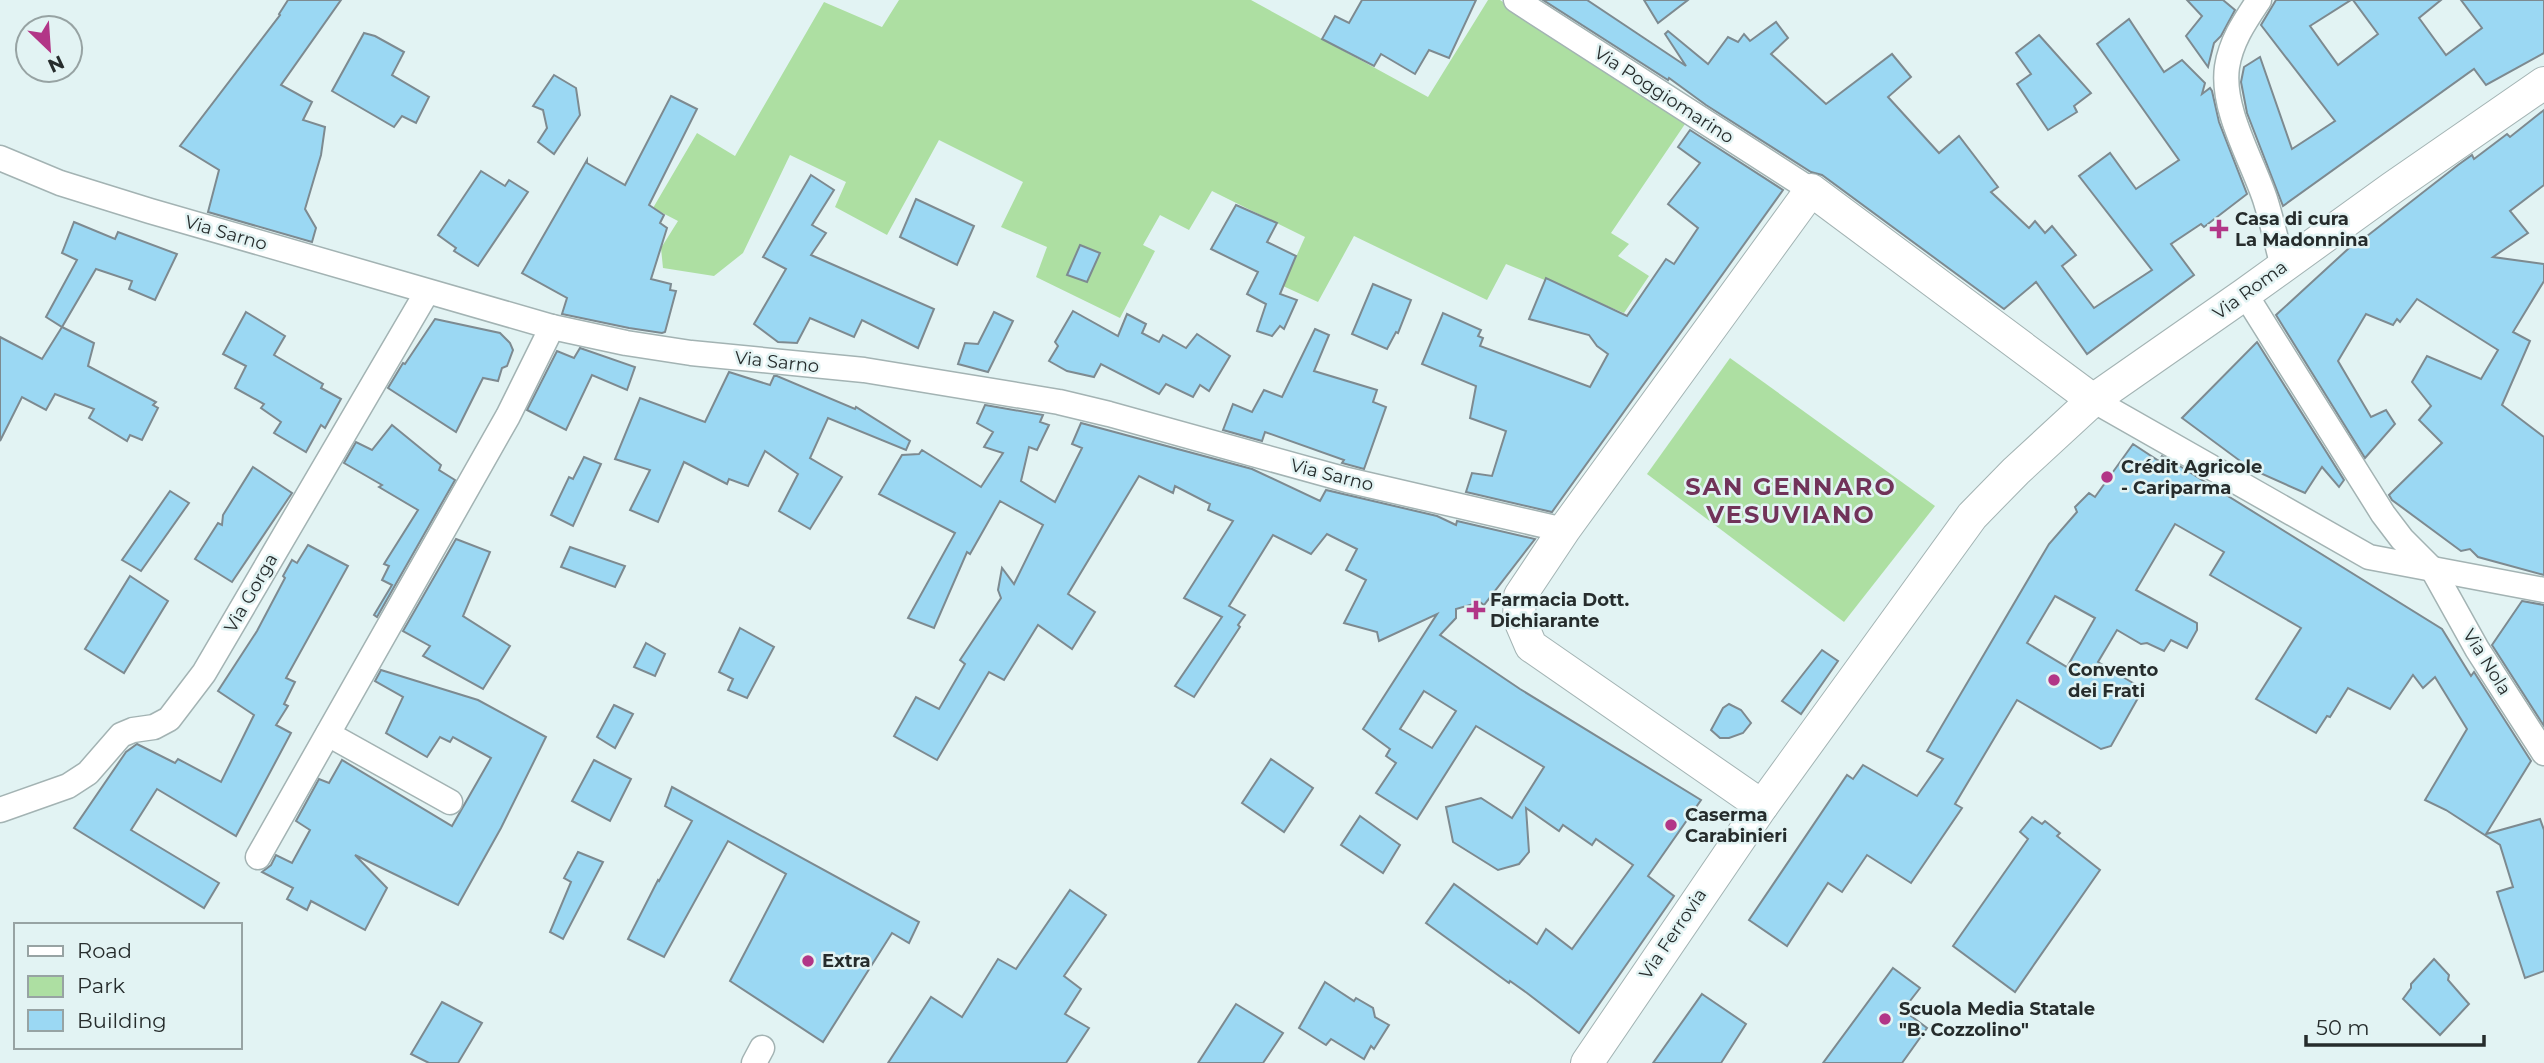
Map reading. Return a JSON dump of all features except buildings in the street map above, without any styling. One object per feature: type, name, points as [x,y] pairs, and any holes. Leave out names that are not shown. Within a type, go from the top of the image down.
[{"type":"main road","name":"Via Roma","points":[[1762,806],[1972,516],[2016,471],[2093,400],[2245,295],[2402,180],[2544,83]]},
{"type":"main road","points":[[1762,806],[1531,646],[1519,618],[1520,596],[1564,530],[1811,190],[2093,400]]},
{"type":"main road","name":"Via Ferrovia","points":[[1587,1063],[1762,806]]},
{"type":"street","name":"Via Poggiomarino","points":[[1516,0],[1811,190]]},
{"type":"street","points":[[2259,0],[2233,42],[2226,85],[2245,153],[2265,198],[2283,267]]},
{"type":"street","name":"Via Sarno","points":[[0,158],[60,183],[552,327],[665,349],[864,370],[1059,402],[1347,480],[1564,530]]},
{"type":"street","name":"Via Gorga","points":[[0,810],[68,786],[88,773],[121,735],[154,727],[169,719],[204,673],[427,292]]},
{"type":"street","name":"Via Nola","points":[[2245,295],[2383,514],[2402,539],[2433,570],[2477,649],[2544,753]]},
{"type":"street","points":[[258,857],[509,416],[552,327]]},
{"type":"street","points":[[2093,400],[2370,556],[2544,590]]},
{"type":"street","points":[[328,734],[450,802]]},
{"type":"green space","points":[[899,0],[1251,0],[1428,97],[1488,0],[1500,0],[1685,124],[1611,233],[1629,244],[1618,256],[1649,276],[1624,313],[1506,264],[1487,300],[1354,236],[1318,302],[1283,286],[1305,237],[1212,191],[1189,230],[1160,215],[1143,245],[1155,251],[1120,318],[1036,277],[1047,247],[1001,227],[1023,182],[939,140],[887,235],[835,207],[846,182],[790,155],[743,253],[714,276],[663,268],[661,248],[678,221],[653,208],[697,133],[735,156],[824,2],[882,27]]},
{"type":"green space","points":[[1730,358],[1935,506],[1844,622],[1647,474]]},
{"type":"place","name":"Casa di cura La Madonnina","points":[[2219,229]]},
{"type":"place","name":"Crédit Agricole - Cariparma","points":[[2107,477]]},
{"type":"place","name":"Farmacia Dott. Dichiarante","points":[[1476,610]]},
{"type":"place","name":"Convento dei Frati","points":[[2054,680]]},
{"type":"place","name":"Caserma Carabinieri","points":[[1671,825]]},
{"type":"place","name":"Extra","points":[[808,961]]},
{"type":"place","name":"Scuola Media Statale \"B. Cozzolino\"","points":[[1885,1019]]},
{"type":"district","name":"SAN GENNARO VESUVIANO","points":[[1791,501]]}]
